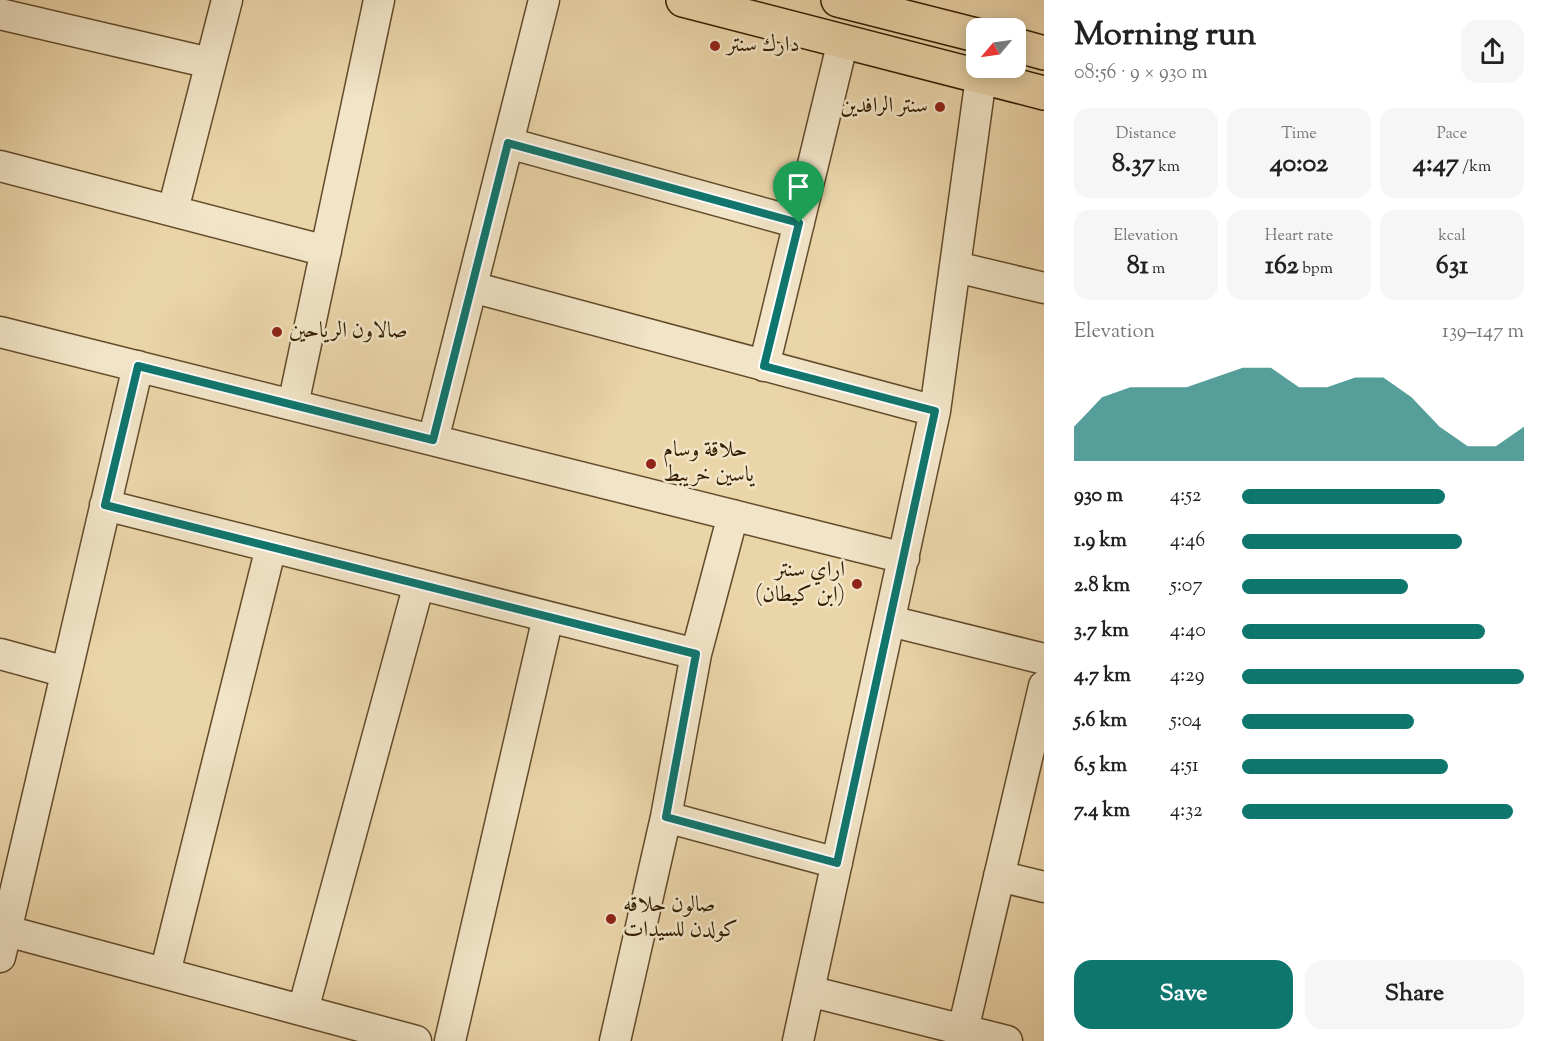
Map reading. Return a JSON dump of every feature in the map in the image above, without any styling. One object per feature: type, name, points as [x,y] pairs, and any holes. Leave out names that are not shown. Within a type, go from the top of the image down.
[{"type":"main road","points":[[683,0],[966,73]]},
{"type":"main road","points":[[838,0],[966,32]]},
{"type":"main road","points":[[1026,48],[1044,53]]},
{"type":"main road","points":[[985,78],[1044,93]]},
{"type":"street","points":[[173,210],[227,0]]},
{"type":"street","points":[[293,405],[379,0]]},
{"type":"street","points":[[433,440],[544,0]]},
{"type":"street","points":[[0,14],[210,63]]},
{"type":"street","points":[[764,366],[843,41]]},
{"type":"street","points":[[798,1041],[935,411],[981,78]]},
{"type":"street","points":[[508,143],[799,223]]},
{"type":"street","points":[[0,166],[326,251]]},
{"type":"street","points":[[956,267],[1044,288]]},
{"type":"street","points":[[472,287],[935,411]]},
{"type":"street","points":[[0,332],[904,558]]},
{"type":"street","points":[[138,366],[3,944],[165,974],[303,1010],[383,1037],[416,1041]]},
{"type":"street","points":[[105,505],[696,654]]},
{"type":"street","points":[[615,1041],[666,817],[696,654],[733,515]]},
{"type":"street","points":[[165,974],[271,547]]},
{"type":"street","points":[[303,1010],[418,584]]},
{"type":"street","points":[[450,1041],[548,617]]},
{"type":"street","points":[[890,621],[1044,659]]},
{"type":"street","points":[[0,654],[66,672]]},
{"type":"street","points":[[963,1030],[999,876],[1037,745],[1044,686]]},
{"type":"street","points":[[666,817],[837,863]]},
{"type":"street","points":[[999,876],[1044,887]]},
{"type":"street","points":[[809,990],[1007,1041]]},
{"type":"place","name":"دارك سنتر","points":[[715,46]]},
{"type":"place","name":"سنتر الرافدين","points":[[940,107]]},
{"type":"place","name":"صالاون الرياحين","points":[[277,332]]},
{"type":"place","name":"حلاقة وسام ياسين خريبط","points":[[651,464]]},
{"type":"place","name":"اراي سنتر (ابن كيطان)","points":[[857,584]]},
{"type":"place","name":"صالون حلاقه كولدن للسيدات","points":[[611,919]]},
{"type":"route","points":[[508,143],[799,223],[764,366],[935,411],[837,863],[666,817],[696,654],[105,505],[138,366],[433,440],[508,143]]}]
